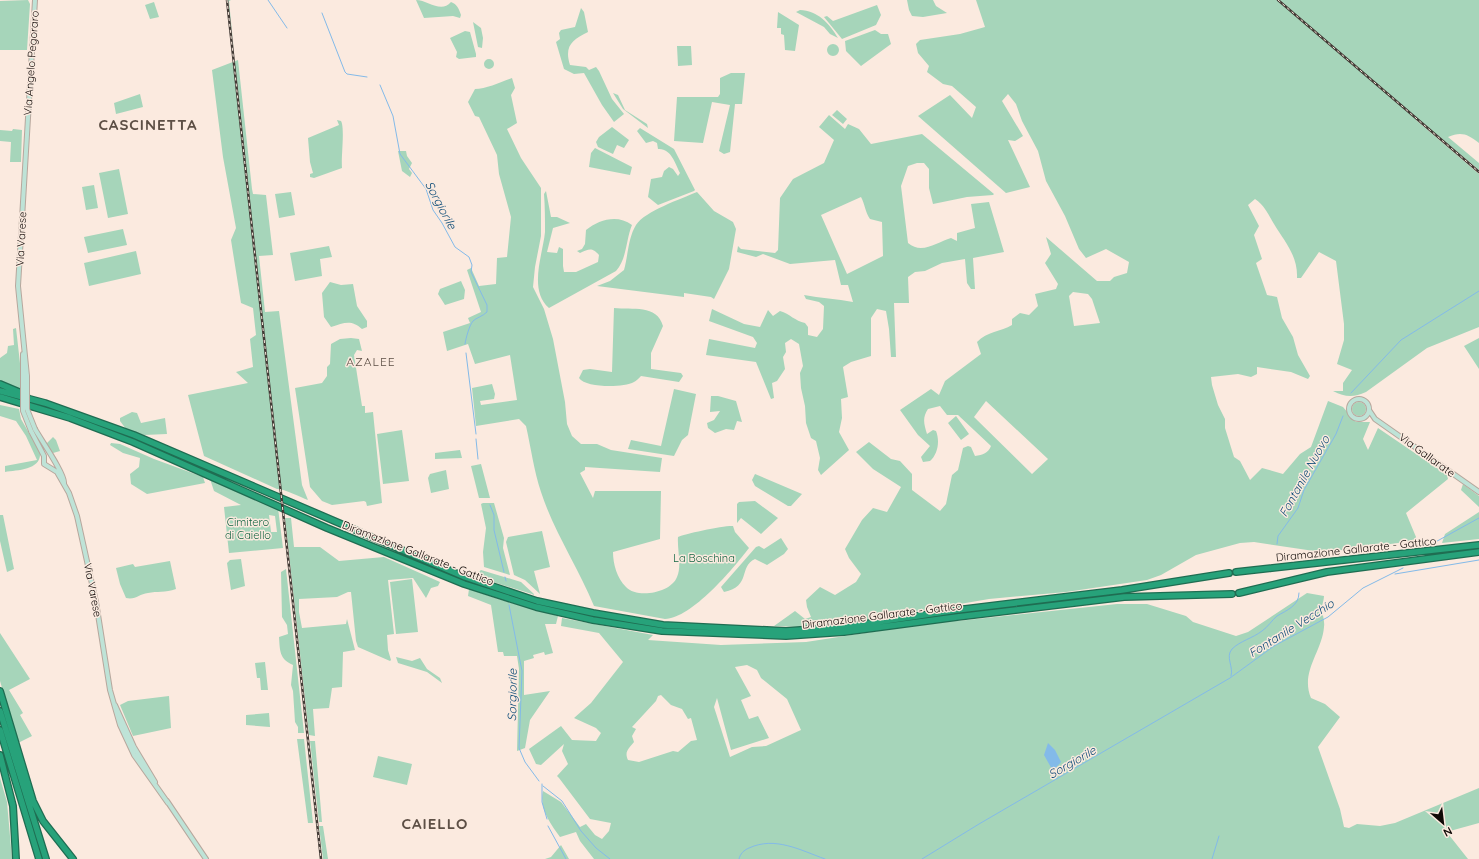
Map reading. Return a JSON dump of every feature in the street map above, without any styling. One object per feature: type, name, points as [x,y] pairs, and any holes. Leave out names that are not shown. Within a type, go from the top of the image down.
[{"type":"highway","points":[[0,384],[45,403]]},
{"type":"highway","name":"Diramazione Gallarate - Gattico","points":[[0,391],[45,403],[134,435],[465,577],[537,601],[593,613],[663,625],[786,631],[844,627],[957,610],[1122,590],[1229,573]]},
{"type":"highway","name":"Diramazione Gallarate - Gattico","points":[[0,397],[70,418],[187,464],[328,528],[464,584],[536,606],[593,620],[662,631],[786,636],[844,632],[1124,597],[1232,594]]},
{"type":"highway","points":[[0,401],[70,418]]},
{"type":"highway","name":"Diramazione Gallarate - Gattico","points":[[1236,572],[1479,545]]},
{"type":"highway","name":"Diramazione Gallarate - Gattico","points":[[1239,593],[1327,572],[1479,552]]},
{"type":"highway","points":[[0,691],[33,801],[43,821],[73,859]]},
{"type":"highway","points":[[0,711],[46,859]]},
{"type":"highway","points":[[0,730],[39,859]]},
{"type":"highway","points":[[0,755],[12,800],[16,859]]},
{"type":"main road","name":"Via Angelo Pegoraro","points":[[26,126],[35,0]]},
{"type":"main road","name":"Via Varese","points":[[26,126],[18,286],[25,376],[23,411],[33,430],[44,458],[44,465],[51,467],[57,472],[64,483],[74,506],[81,532],[113,699],[134,747],[168,803],[206,859]]},
{"type":"main road","points":[[1362,418],[1369,410],[1368,403],[1363,399],[1357,399],[1352,402],[1350,413],[1356,418],[1375,419]]},
{"type":"main road","name":"Via Gallarate","points":[[1369,410],[1375,419],[1479,492]]},
{"type":"main road","name":"Via Varese","points":[[33,430],[64,477],[64,483]]},
{"type":"main road","points":[[44,458],[51,456]]},
{"type":"main road","points":[[51,467],[54,461]]},
{"type":"green space","points":[[28,0],[30,4],[27,50],[0,50],[0,1]]},
{"type":"green space","points":[[228,0],[231,0],[229,1],[234,52]]},
{"type":"green space","points":[[416,0],[439,7],[443,7],[451,2],[459,9],[461,15],[460,18],[453,16],[424,18]]},
{"type":"green space","points":[[907,0],[933,0],[936,6],[947,13],[923,17],[912,16]]},
{"type":"green space","points":[[976,0],[1479,0],[1479,143],[1464,134],[1457,134],[1448,137],[1479,163],[1479,170],[1419,120],[1416,120],[1479,174],[1479,327],[1427,348],[1366,392],[1349,396],[1341,395],[1333,391],[1343,391],[1343,383],[1352,370],[1337,364],[1344,340],[1344,324],[1336,261],[1319,252],[1301,278],[1297,278],[1297,270],[1290,250],[1266,210],[1255,199],[1248,205],[1259,226],[1254,235],[1262,259],[1256,263],[1267,295],[1277,297],[1282,318],[1293,337],[1298,355],[1310,376],[1308,379],[1291,372],[1257,367],[1257,374],[1251,377],[1238,374],[1211,377],[1218,405],[1225,419],[1225,428],[1234,457],[1240,461],[1250,480],[1262,468],[1283,474],[1300,454],[1311,447],[1328,401],[1343,407],[1356,422],[1370,422],[1363,439],[1368,450],[1378,428],[1447,475],[1448,479],[1406,513],[1416,537],[1413,541],[1345,550],[1314,551],[1254,542],[1240,543],[1196,555],[1161,575],[1147,580],[1066,592],[989,599],[849,623],[801,627],[774,626],[795,611],[805,619],[811,617],[806,600],[820,587],[835,595],[856,582],[861,574],[849,558],[845,549],[862,520],[873,508],[887,512],[901,487],[873,469],[856,452],[869,442],[891,459],[900,461],[912,474],[912,490],[940,511],[946,504],[952,475],[958,470],[963,448],[968,446],[971,447],[975,456],[985,453],[990,448],[991,446],[958,415],[947,415],[940,406],[928,409],[924,418],[927,434],[933,430],[936,431],[938,443],[933,458],[930,461],[923,462],[921,457],[930,446],[918,435],[900,410],[931,389],[939,395],[945,381],[981,354],[977,342],[981,338],[1012,325],[1012,319],[1020,313],[1029,315],[1038,306],[1035,294],[1056,289],[1058,284],[1045,263],[1051,254],[1046,237],[1097,281],[1110,281],[1114,277],[1127,273],[1129,262],[1106,249],[1086,258],[1079,249],[1065,216],[1046,181],[1038,151],[1022,121],[1016,104],[1008,94],[1002,101],[1023,136],[1015,141],[1008,140],[1030,187],[1006,193],[918,116],[950,95],[972,118],[976,107],[952,86],[943,84],[927,72],[929,66],[918,53],[916,44],[920,40],[960,34],[985,27]],"holes":[[[1073,292],[1088,294],[1092,299],[1100,323],[1074,326],[1069,296]],[[986,401],[1048,459],[1032,474],[974,417]]]},
{"type":"green space","points":[[154,2],[159,17],[150,19],[145,5]]},
{"type":"green space","points":[[877,5],[881,15],[876,25],[842,39],[824,17],[827,16],[833,21]]},
{"type":"green space","points":[[581,8],[584,12],[588,32],[571,44],[568,53],[570,65],[586,67],[589,70],[596,67],[612,99],[624,114],[614,122],[602,105],[584,73],[574,74],[564,69],[556,42],[560,39],[559,33],[561,30],[575,27]]},
{"type":"green space","points":[[800,10],[812,12],[817,15],[827,23],[838,38],[830,34],[824,27],[796,12]]},
{"type":"green space","points":[[778,12],[799,25],[795,51],[785,50],[784,35],[781,34],[781,28],[777,28]]},
{"type":"green space","points":[[473,22],[481,28],[483,38],[482,48],[478,47]]},
{"type":"green space","points":[[875,30],[881,34],[888,34],[891,44],[861,66],[846,51],[845,41]]},
{"type":"green space","points":[[465,31],[470,32],[476,57],[459,59],[456,57],[457,52],[450,38]]},
{"type":"green space","points":[[831,44],[835,44],[839,50],[835,56],[831,56],[827,52],[827,48]]},
{"type":"green space","points":[[677,46],[691,46],[692,65],[678,66]]},
{"type":"green space","points":[[487,59],[491,59],[493,60],[493,68],[487,69],[484,66],[484,62]]},
{"type":"green space","points":[[238,60],[252,189],[253,194],[266,195],[273,255],[259,256],[265,312],[279,311],[302,485],[308,500],[277,489],[204,456],[188,395],[248,383],[236,372],[253,367],[250,339],[256,335],[253,308],[241,303],[231,240],[236,228],[223,157],[212,70]]},
{"type":"green space","points":[[731,73],[745,73],[742,104],[735,104],[730,152],[724,154],[719,151],[730,105],[712,102],[703,143],[674,141],[677,97],[718,97],[720,94],[720,78]]},
{"type":"green space","name":"La Boschina","points":[[512,78],[515,88],[511,95],[517,123],[507,129],[521,158],[541,188],[541,236],[533,287],[544,309],[553,339],[565,402],[567,424],[572,436],[581,444],[597,444],[611,450],[662,458],[660,472],[585,467],[585,470],[580,473],[593,498],[595,491],[661,491],[660,539],[613,552],[618,575],[626,587],[631,591],[638,593],[653,592],[668,587],[674,583],[678,573],[678,537],[705,530],[733,526],[735,532],[749,548],[733,568],[711,591],[699,602],[676,617],[665,619],[594,606],[546,507],[536,476],[526,426],[519,419],[476,426],[472,388],[492,384],[495,394],[494,399],[480,401],[481,405],[517,400],[510,355],[475,364],[468,344],[447,351],[443,332],[470,323],[468,318],[481,312],[467,270],[471,268],[479,286],[496,284],[497,258],[507,257],[511,217],[499,174],[497,155],[479,117],[475,116],[468,102],[475,89],[489,87]]},
{"type":"green space","points":[[613,93],[618,95],[625,110],[647,124],[648,128],[623,109]]},
{"type":"green space","points":[[140,94],[143,107],[116,114],[114,103]]},
{"type":"green space","points":[[837,110],[847,119],[843,124],[832,115]]},
{"type":"green space","points":[[829,115],[845,129],[848,124],[859,129],[871,144],[922,134],[994,194],[967,197],[933,204],[929,188],[929,169],[924,163],[917,163],[908,166],[901,186],[908,243],[919,248],[924,248],[951,238],[957,241],[957,233],[975,228],[971,204],[989,202],[1004,252],[973,258],[975,289],[971,289],[967,283],[965,259],[942,263],[925,271],[915,272],[908,277],[909,303],[894,303],[896,357],[891,357],[886,311],[877,309],[871,318],[871,356],[851,362],[843,367],[848,397],[841,399],[842,418],[839,432],[849,450],[821,475],[818,470],[820,458],[816,441],[811,438],[806,423],[800,373],[803,366],[799,344],[791,339],[785,343],[786,352],[783,357],[785,369],[777,381],[772,383],[774,398],[771,399],[756,362],[706,355],[709,339],[755,348],[757,343],[753,337],[709,321],[712,309],[744,324],[760,327],[768,310],[773,316],[780,311],[798,321],[805,323],[808,327],[808,335],[817,337],[823,329],[824,306],[819,302],[806,299],[804,295],[853,302],[848,285],[841,285],[835,260],[790,264],[763,254],[756,257],[737,252],[738,246],[741,249],[775,253],[778,250],[780,198],[793,179],[824,163],[834,140],[819,127]],"holes":[[[861,197],[870,219],[882,222],[883,256],[847,274],[821,215]]]},
{"type":"green space","points":[[337,120],[341,121],[343,130],[342,168],[314,178],[310,177],[310,174],[313,173],[310,162],[308,138],[339,125]]},
{"type":"green space","points":[[612,127],[629,140],[624,148],[617,145],[613,154],[598,147],[596,142],[599,137]]},
{"type":"green space","points":[[640,128],[674,149],[695,190],[694,191],[658,205],[648,197],[651,179],[662,177],[664,171],[669,167],[673,169],[678,176],[680,173],[669,154],[662,149],[658,149],[657,143],[653,141],[646,143],[637,131]]},
{"type":"green space","points":[[13,129],[22,130],[21,162],[10,162],[11,142],[0,141],[0,130],[12,131]]},
{"type":"green space","points":[[595,148],[632,167],[630,175],[589,167],[591,153]]},
{"type":"green space","points":[[398,151],[406,151],[407,156],[412,163],[409,169],[412,173],[410,177],[402,171]]},
{"type":"green space","points":[[119,169],[128,214],[108,218],[99,173]]},
{"type":"green space","points":[[94,185],[98,208],[86,210],[82,187]]},
{"type":"green space","points":[[546,191],[551,217],[557,217],[570,223],[553,228],[547,252],[557,253],[559,247],[563,249],[564,272],[576,272],[598,262],[599,255],[594,251],[588,250],[580,253],[577,251],[582,249],[585,244],[586,230],[591,226],[602,221],[614,219],[632,225],[622,261],[616,271],[549,308],[539,292],[538,282],[538,272],[545,232],[544,194]]},
{"type":"green space","points":[[291,192],[295,215],[279,218],[275,194]]},
{"type":"green space","points":[[697,192],[714,211],[733,222],[736,229],[729,269],[714,299],[711,297],[684,293],[684,297],[597,286],[610,281],[624,270],[633,230],[641,220],[655,210]]},
{"type":"green space","points":[[123,229],[127,245],[88,253],[84,237]]},
{"type":"green space","points":[[329,246],[332,257],[320,259],[322,276],[295,281],[290,253]]},
{"type":"green space","points":[[136,251],[141,274],[89,286],[84,263]]},
{"type":"green space","points":[[461,281],[465,290],[464,299],[445,305],[438,294],[440,289]]},
{"type":"green space","points":[[330,282],[341,285],[353,284],[357,306],[367,321],[367,327],[362,329],[354,324],[347,323],[331,327],[324,317],[322,293]]},
{"type":"green space","points":[[614,308],[650,311],[660,319],[663,326],[651,353],[651,369],[681,373],[683,376],[679,382],[641,376],[635,382],[629,384],[605,386],[589,384],[579,378],[583,370],[590,369],[612,372]]},
{"type":"green space","points":[[16,328],[22,381],[20,390],[0,381],[0,358],[7,353],[8,346],[14,345],[13,329]]},
{"type":"green space","points":[[1479,338],[1479,369],[1464,346]]},
{"type":"green space","points":[[340,339],[359,339],[362,351],[357,350],[354,355],[362,406],[365,406],[365,413],[373,412],[382,503],[367,506],[366,502],[364,501],[332,505],[322,501],[310,487],[295,388],[322,383],[327,376],[327,367],[330,364],[331,344]]},
{"type":"green space","points":[[674,389],[696,394],[688,435],[682,440],[674,456],[628,449],[631,440],[661,446]]},
{"type":"green space","points":[[711,396],[718,396],[736,401],[742,422],[737,421],[734,430],[726,429],[715,433],[708,428],[707,423],[714,420],[720,411],[710,412]]},
{"type":"green space","points":[[1359,402],[1364,404],[1366,409],[1364,414],[1359,416],[1354,414],[1352,409],[1354,404]]},
{"type":"green space","points":[[0,405],[19,409],[21,419],[40,452],[40,458],[33,466],[22,470],[5,472],[5,466],[37,460],[26,436],[16,421],[0,416]]},
{"type":"green space","points":[[132,412],[137,413],[141,423],[165,418],[167,434],[144,435],[126,429],[120,421],[120,418]]},
{"type":"green space","points":[[956,416],[969,434],[961,440],[948,423]]},
{"type":"green space","points":[[402,430],[409,481],[383,484],[377,434]]},
{"type":"green space","points":[[53,437],[56,440],[60,451],[53,453],[46,444]]},
{"type":"green space","points":[[111,443],[120,444],[154,459],[203,477],[205,483],[147,494],[131,484],[130,474],[139,467],[140,458],[123,453],[110,445]]},
{"type":"green space","points":[[460,450],[462,458],[435,459],[435,453]]},
{"type":"green space","points":[[481,464],[490,498],[479,498],[471,466]]},
{"type":"green space","points":[[446,470],[449,489],[431,493],[428,478],[430,474]]},
{"type":"green space","points":[[755,474],[802,494],[791,506],[788,506],[755,486],[752,480]]},
{"type":"green space","name":"Cimitero di Caiello","points":[[210,479],[278,508],[283,548],[229,553],[224,507],[241,505],[214,491]],"holes":[[[269,515],[275,516],[277,532],[271,532]]]},
{"type":"green space","points":[[1463,484],[1479,496],[1479,507],[1461,490]]},
{"type":"green space","points":[[755,501],[778,518],[761,534],[741,518],[737,523],[737,504],[739,502]]},
{"type":"green space","points":[[494,503],[504,538],[503,548],[510,575],[484,567],[483,552],[486,528],[481,504]]},
{"type":"green space","points":[[1479,512],[1479,539],[1442,543],[1445,534]]},
{"type":"green space","points":[[0,515],[3,515],[14,569],[7,572],[0,541]]},
{"type":"green space","points":[[285,518],[291,518],[294,547],[320,547],[339,561],[384,557],[440,582],[438,586],[431,588],[426,598],[413,578],[388,580],[394,634],[387,635],[390,661],[358,647],[356,641],[351,592],[337,597],[299,599],[299,612],[302,628],[346,624],[347,619],[355,650],[343,652],[342,687],[332,688],[329,708],[313,709],[315,736],[309,735]]},
{"type":"green space","points":[[542,531],[550,567],[534,571],[540,594],[525,580],[514,575],[506,542],[508,537]]},
{"type":"green space","points":[[781,538],[788,549],[784,554],[767,565],[755,559],[750,562],[742,581],[733,589],[724,592],[721,587],[756,547],[759,546],[764,549]]},
{"type":"green space","points":[[241,559],[245,586],[231,590],[227,563],[230,560]]},
{"type":"green space","points":[[170,561],[176,589],[151,592],[132,598],[126,598],[120,584],[116,568],[133,564],[135,567]]},
{"type":"green space","points":[[286,569],[304,733],[298,733],[298,727],[295,722],[293,691],[291,685],[293,665],[288,663],[281,654],[279,637],[288,634],[287,625],[282,617],[281,572]]},
{"type":"green space","points":[[481,570],[521,582],[535,595],[474,576]]},
{"type":"green space","points":[[412,579],[418,632],[396,634],[390,582]]},
{"type":"green space","points":[[469,589],[501,600],[558,616],[556,624],[545,624],[553,653],[545,655],[544,652],[533,655],[534,658],[524,661],[524,695],[550,691],[530,720],[525,748],[517,751],[519,669],[517,656],[504,656],[503,652],[498,652],[491,605],[468,596]]},
{"type":"green space","points":[[1307,593],[1324,596],[1322,608],[1324,627],[1320,645],[1310,671],[1308,689],[1311,698],[1325,704],[1340,717],[1318,747],[1340,809],[1344,827],[1349,828],[1357,824],[1380,826],[1395,823],[1479,788],[1479,823],[1450,831],[1449,835],[1468,859],[594,859],[580,841],[576,832],[560,837],[546,815],[542,797],[543,791],[561,802],[580,827],[586,824],[595,835],[602,839],[609,831],[611,823],[590,819],[557,776],[568,764],[562,751],[564,744],[541,765],[536,764],[529,749],[561,726],[572,740],[596,741],[601,733],[596,728],[574,718],[591,703],[623,662],[599,633],[561,626],[562,618],[653,635],[648,640],[721,645],[806,642],[949,620],[958,621],[1117,604],[1147,604],[1186,616],[1193,622],[1236,636],[1248,632]],"holes":[[[747,665],[757,670],[761,678],[787,699],[801,730],[766,746],[752,747],[730,757],[714,707],[717,698],[731,750],[769,738],[758,716],[749,719],[741,700],[751,696],[735,667]],[[661,695],[671,705],[682,709],[688,719],[691,718],[697,740],[691,741],[678,752],[673,751],[639,762],[628,760],[627,752],[634,742],[632,736],[636,729],[632,727],[656,701],[658,696]]]},
{"type":"green space","points":[[0,633],[30,679],[9,690],[23,713],[20,715],[32,736],[18,743],[0,681]]},
{"type":"green space","points":[[396,657],[412,661],[420,658],[427,669],[440,678],[442,683],[427,672],[398,663]]},
{"type":"green space","points":[[265,662],[268,690],[261,690],[260,678],[257,678],[255,663]]},
{"type":"green space","points":[[169,696],[171,728],[133,736],[120,705],[128,701]]},
{"type":"green space","points":[[269,713],[270,727],[246,725],[246,715]]},
{"type":"green space","points":[[297,739],[304,739],[313,823],[308,823]]},
{"type":"green space","points":[[310,741],[315,741],[322,822],[319,822]]},
{"type":"green space","points":[[378,756],[412,764],[407,785],[373,777]]},
{"type":"green space","points":[[0,778],[7,802],[12,859],[0,859]]},
{"type":"green space","points":[[319,826],[323,826],[328,859],[323,859]]},
{"type":"green space","points":[[561,845],[569,859],[545,859],[551,857]]},
{"type":"water","points":[[1048,743],[1055,750],[1061,762],[1053,771],[1044,755]]},
{"type":"waterway","name":"Sorgiorile","points":[[268,0],[287,28]]},
{"type":"waterway","name":"Sorgiorile","points":[[322,13],[345,72],[347,74],[367,77]]},
{"type":"waterway","name":"Sorgiorile","points":[[380,85],[393,116],[400,154],[426,189],[433,210],[455,247],[469,257],[472,265],[471,272],[487,305],[487,312],[474,320],[472,323],[465,344]]},
{"type":"waterway","name":"Fontanile Nuovo","points":[[1351,393],[1401,340],[1479,291]]},
{"type":"waterway","name":"Sorgiorile","points":[[466,353],[476,434]]},
{"type":"waterway","name":"Fontanile Nuovo","points":[[1277,544],[1278,536],[1298,508],[1304,490],[1336,434],[1343,416]]},
{"type":"waterway","name":"Sorgiorile","points":[[476,439],[478,459]]},
{"type":"waterway","name":"Sorgiorile","points":[[490,505],[494,515],[494,530],[504,572]]},
{"type":"waterway","name":"Fontanile Vecchio","points":[[1430,545],[1479,518]]},
{"type":"waterway","points":[[1395,574],[1479,560]]},
{"type":"waterway","name":"Sorgiorile","points":[[922,859],[979,824],[1230,678],[1274,646],[1328,617],[1363,588],[1403,568]]},
{"type":"waterway","name":"Sorgiorile","points":[[505,577],[506,581]]},
{"type":"waterway","name":"Fontanile Nuovo","points":[[1231,676],[1232,673],[1229,655],[1232,649],[1255,636],[1266,628],[1277,616],[1292,607],[1297,601],[1299,593]]},
{"type":"waterway","name":"Sorgiorile","points":[[509,605],[522,671],[519,748],[525,762],[539,781]]},
{"type":"waterway","name":"Sorgiorile","points":[[542,784],[542,802],[547,819]]},
{"type":"waterway","points":[[543,786],[562,801],[581,831],[596,848],[610,859]]},
{"type":"waterway","name":"Sorgiorile","points":[[548,826],[566,859]]},
{"type":"waterway","points":[[1212,859],[1219,836]]},
{"type":"waterway","name":"Sorgiorile","points":[[739,859],[741,854],[747,849],[768,843],[797,848],[825,859]]},
{"type":"railway","points":[[227,0],[321,859]]},
{"type":"railway","points":[[1278,0],[1479,172]]},
{"type":"district","name":"CASCINETTA","points":[[148,124]]},
{"type":"district","name":"AZALEE","points":[[371,361]]},
{"type":"district","name":"CAIELLO","points":[[435,823]]}]
